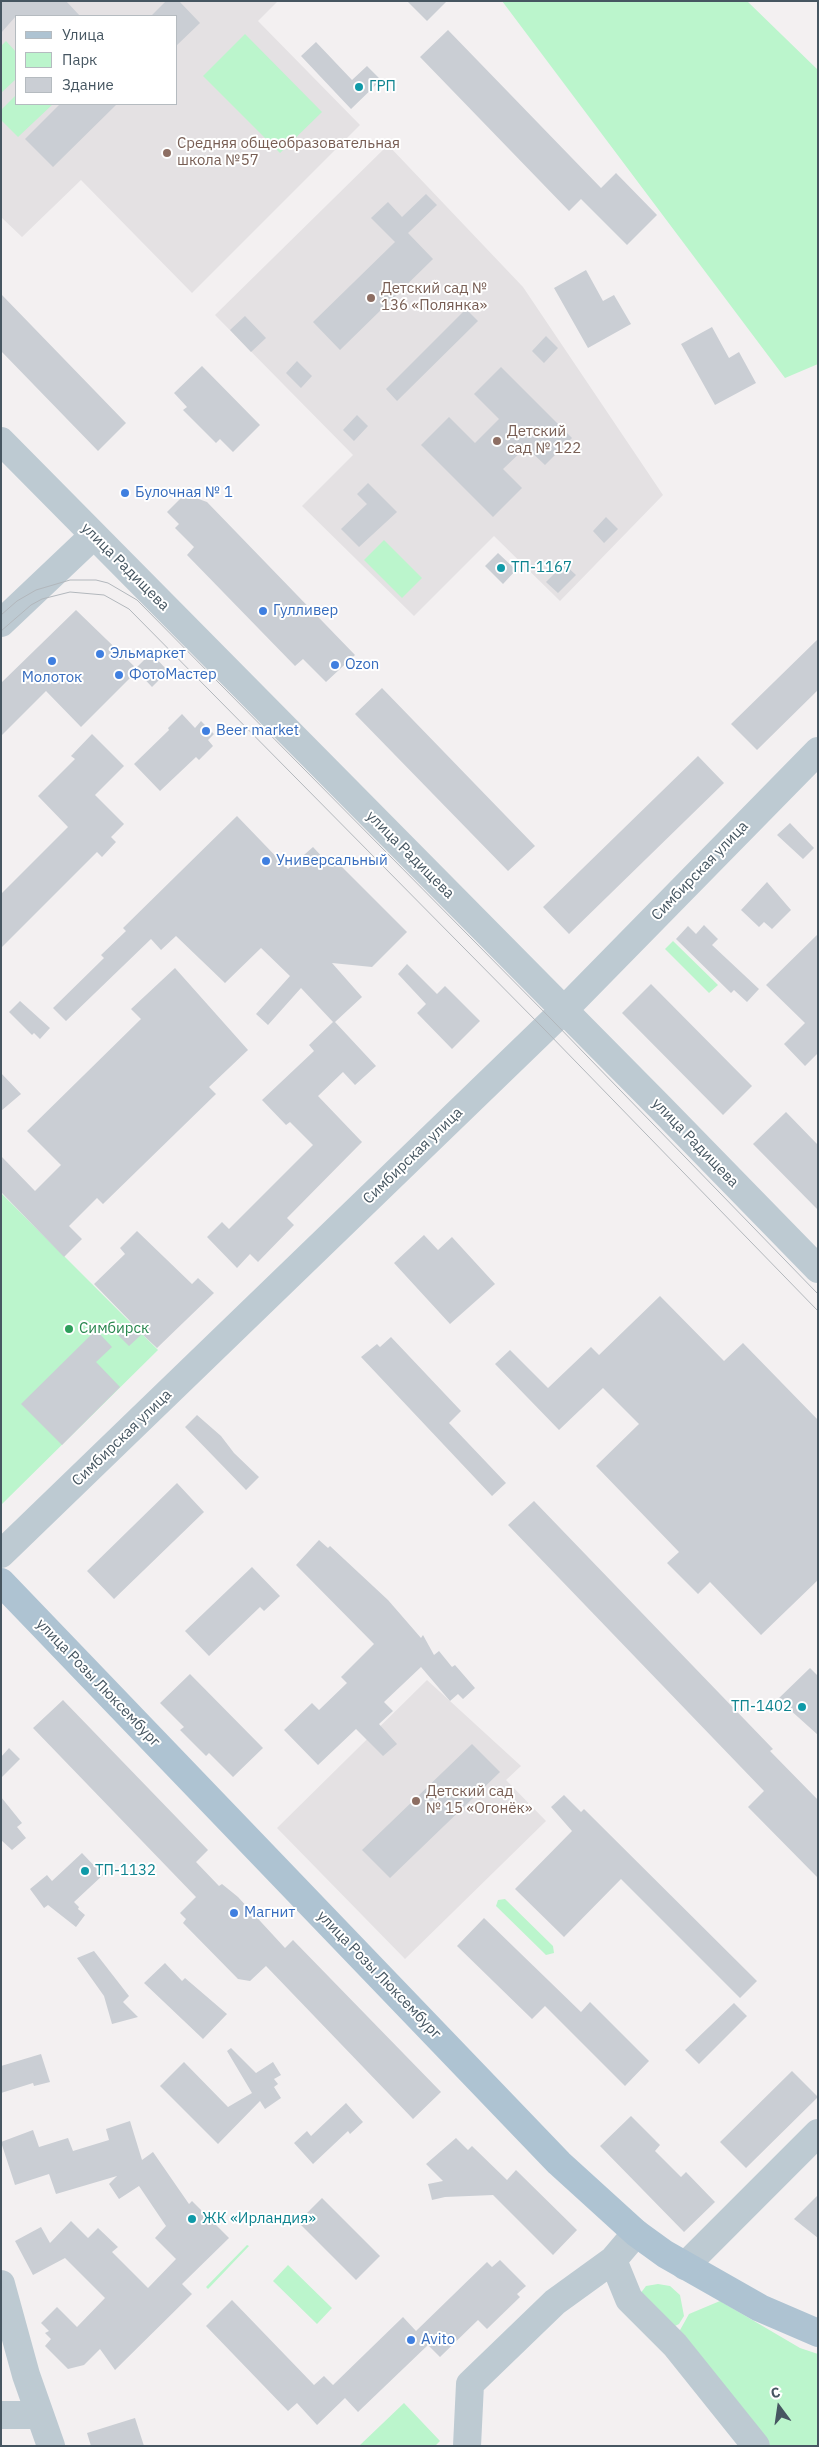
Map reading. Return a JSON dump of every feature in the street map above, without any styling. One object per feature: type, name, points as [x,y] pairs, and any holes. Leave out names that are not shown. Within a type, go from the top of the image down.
[{"type":"main road","name":"улица Розы Люксембург","points":[[1,1582],[559,2163],[636,2233],[685,2266],[760,2308],[818,2333]]},
{"type":"street","name":"улица Радищева","points":[[1,441],[564,1010],[818,1270]]},
{"type":"street","points":[[1,623],[94,535]]},
{"type":"street","name":"Симбирская улица","points":[[1,1554],[564,1010],[818,751]]},
{"type":"street","points":[[685,2266],[818,2134]]},
{"type":"street","points":[[467,2446],[470,2384],[555,2302],[612,2260],[636,2233]]},
{"type":"street","points":[[612,2260],[629,2299],[675,2345],[756,2446]]},
{"type":"street","points":[[1,2284],[26,2375],[51,2446]]},
{"type":"street","points":[[1,2415],[40,2414]]},
{"type":"shaded area","name":"Средняя общеобразовательная школа №57","points":[[1,1],[278,1],[258,21],[360,125],[192,293],[81,180],[22,237],[1,217]]},
{"type":"shaded area","points":[[388,145],[523,287],[663,495],[560,601],[494,536],[414,616],[302,506],[353,455],[215,315]]},
{"type":"shaded area","name":"Детский сад № 15 «Огонёк»","points":[[427,1680],[521,1766],[506,1780],[546,1821],[405,1959],[277,1828]]},
{"type":"green space","points":[[502,1],[747,1],[818,70],[818,364],[785,378]]},
{"type":"green space","points":[[245,34],[322,112],[280,153],[203,76]]},
{"type":"green space","points":[[6,41],[15,51],[15,80],[1,93],[1,46]]},
{"type":"green space","points":[[15,96],[15,105],[52,105],[18,137],[1,120],[1,110]]},
{"type":"green space","points":[[384,540],[422,578],[402,598],[364,560]]},
{"type":"green space","points":[[673,941],[718,985],[709,993],[665,949]]},
{"type":"green space","name":"Симбирск","points":[[1,1193],[158,1350],[1,1505]]},
{"type":"green space","points":[[505,1899],[553,1946],[554,1953],[546,1955],[496,1906],[498,1900]]},
{"type":"green space","points":[[247,2245],[249,2246],[208,2289],[206,2287]]},
{"type":"green space","points":[[288,2265],[332,2308],[317,2324],[273,2281]]},
{"type":"green space","points":[[658,2284],[670,2286],[680,2295],[684,2316],[679,2324],[675,2326],[640,2294],[646,2286]]},
{"type":"green space","points":[[720,2301],[800,2348],[818,2354],[818,2446],[765,2446],[675,2339],[689,2314]]},
{"type":"green space","points":[[404,2403],[440,2441],[435,2446],[359,2446]]},
{"type":"building","points":[[1,1],[66,1],[79,15],[15,15],[1,33]]},
{"type":"building","points":[[166,1],[179,1],[200,23],[178,44],[178,15],[152,15]]},
{"type":"building","points":[[407,1],[447,1],[427,21]]},
{"type":"building","points":[[448,30],[601,188],[616,173],[657,215],[627,245],[581,199],[569,211],[420,57]]},
{"type":"building","points":[[316,42],[352,80],[367,66],[381,80],[351,109],[301,56]]},
{"type":"building","points":[[59,105],[116,105],[53,167],[25,139]]},
{"type":"building","points":[[426,194],[437,205],[408,233],[433,259],[340,350],[313,322],[395,242],[371,218],[388,202],[402,217]]},
{"type":"building","points":[[586,270],[603,301],[614,295],[631,324],[588,348],[554,288]]},
{"type":"building","points":[[1,294],[126,423],[98,451],[1,351]]},
{"type":"building","points":[[466,309],[478,321],[397,401],[386,389]]},
{"type":"building","points":[[245,316],[266,338],[251,352],[230,330]]},
{"type":"building","points":[[712,327],[729,358],[739,352],[756,383],[715,405],[681,344]]},
{"type":"building","points":[[546,336],[558,348],[544,363],[532,351]]},
{"type":"building","points":[[297,361],[312,376],[301,388],[286,373]]},
{"type":"building","points":[[202,366],[260,425],[233,452],[220,439],[216,443],[183,410],[187,407],[174,393]]},
{"type":"building","points":[[501,367],[572,438],[545,465],[526,447],[503,469],[522,488],[493,517],[421,445],[449,417],[475,443],[499,419],[474,394]]},
{"type":"building","points":[[357,415],[368,426],[354,441],[343,430]]},
{"type":"building","points":[[368,483],[397,512],[359,547],[341,529],[367,504],[357,494]]},
{"type":"building","points":[[185,494],[207,502],[355,655],[326,682],[303,659],[295,666],[187,555],[194,547],[175,528],[179,524],[167,512]]},
{"type":"building","points":[[606,517],[618,529],[604,543],[593,531]]},
{"type":"building","name":"ТП-1167","points":[[498,553],[516,570],[503,584],[485,566]]},
{"type":"building","points":[[564,564],[576,575],[558,593],[546,582]]},
{"type":"building","points":[[76,610],[136,668],[151,653],[168,671],[152,687],[137,671],[81,727],[46,691],[1,736],[1,683]]},
{"type":"building","points":[[818,639],[818,690],[757,750],[731,724]]},
{"type":"building","points":[[382,688],[535,846],[508,871],[355,714]]},
{"type":"building","points":[[182,714],[195,728],[201,721],[214,734],[208,740],[213,746],[199,760],[196,757],[160,791],[134,764],[169,730],[168,728]]},
{"type":"building","points":[[92,734],[124,766],[95,795],[124,824],[111,837],[116,842],[102,857],[97,852],[1,948],[1,894],[68,827],[38,796],[75,759],[71,756]]},
{"type":"building","points":[[698,756],[724,783],[569,934],[543,907]]},
{"type":"building","points":[[237,816],[288,869],[313,847],[326,861],[331,856],[407,932],[372,967],[332,963],[362,997],[335,1022],[376,1066],[355,1085],[343,1072],[318,1096],[362,1142],[287,1218],[294,1225],[258,1262],[250,1254],[237,1268],[207,1237],[222,1222],[229,1229],[313,1145],[290,1122],[286,1125],[262,1100],[314,1051],[309,1045],[333,1022],[301,988],[268,1025],[256,1014],[290,976],[261,948],[225,983],[176,936],[161,950],[151,939],[66,1021],[53,1008],[104,958],[101,955],[126,931],[123,928]]},
{"type":"building","points":[[790,823],[814,848],[803,859],[777,835]]},
{"type":"building","points":[[767,882],[791,910],[772,929],[764,922],[759,927],[741,910]]},
{"type":"building","points":[[704,925],[718,939],[712,945],[759,989],[747,1002],[734,990],[731,993],[676,939],[688,926],[696,934]]},
{"type":"building","points":[[818,934],[818,1053],[805,1066],[784,1044],[805,1023],[766,985]]},
{"type":"building","points":[[407,964],[437,994],[445,986],[480,1021],[452,1049],[417,1013],[426,1004],[398,974]]},
{"type":"building","points":[[175,968],[248,1050],[209,1087],[216,1094],[103,1204],[97,1198],[69,1226],[82,1239],[64,1257],[1,1192],[1,1156],[35,1191],[61,1165],[27,1131],[141,1019],[131,1009]]},
{"type":"building","points":[[651,984],[752,1086],[723,1115],[622,1013]]},
{"type":"building","points":[[20,1001],[50,1028],[40,1039],[34,1033],[32,1035],[9,1012]]},
{"type":"building","points":[[1,1073],[21,1094],[1,1111]]},
{"type":"building","points":[[786,1112],[818,1145],[818,1210],[753,1144]]},
{"type":"building","points":[[137,1231],[192,1284],[198,1278],[214,1293],[157,1348],[142,1334],[129,1346],[118,1335],[131,1322],[94,1284],[125,1254],[120,1248]]},
{"type":"building","points":[[424,1235],[438,1250],[452,1237],[495,1284],[450,1324],[394,1263]]},
{"type":"building","points":[[660,1296],[724,1361],[743,1343],[818,1420],[818,1580],[761,1635],[710,1582],[698,1594],[667,1563],[679,1552],[596,1466],[639,1424],[603,1388],[559,1430],[495,1364],[510,1350],[548,1388],[591,1347],[599,1355]]},
{"type":"building","points":[[96,1330],[112,1347],[96,1362],[120,1387],[62,1445],[21,1404]]},
{"type":"building","points":[[391,1337],[461,1411],[449,1423],[506,1483],[492,1496],[361,1357],[377,1344],[380,1347]]},
{"type":"building","points":[[197,1415],[221,1436],[234,1453],[259,1477],[246,1490],[185,1427]]},
{"type":"building","points":[[177,1483],[204,1512],[114,1599],[87,1571]]},
{"type":"building","points":[[534,1501],[773,1749],[770,1751],[818,1800],[818,1878],[748,1807],[764,1791],[508,1525]]},
{"type":"building","points":[[319,1540],[328,1548],[330,1546],[388,1600],[421,1638],[423,1635],[434,1655],[439,1651],[452,1667],[455,1665],[475,1688],[463,1699],[458,1694],[450,1701],[421,1667],[384,1702],[393,1711],[379,1724],[397,1744],[383,1756],[356,1729],[318,1765],[284,1730],[312,1703],[319,1710],[347,1683],[341,1677],[374,1644],[296,1565]]},
{"type":"building","points":[[252,1567],[280,1596],[264,1611],[260,1607],[209,1656],[185,1631]]},
{"type":"building","name":"ТП-1402","points":[[810,1668],[818,1676],[818,1735],[778,1699]]},
{"type":"building","points":[[190,1674],[263,1748],[233,1777],[209,1753],[206,1756],[180,1730],[184,1727],[160,1703]]},
{"type":"building","points":[[63,1700],[208,1850],[196,1862],[219,1886],[222,1884],[238,1897],[285,1948],[293,1940],[441,2092],[413,2119],[266,1966],[250,1981],[238,1979],[183,1923],[186,1919],[180,1913],[196,1897],[33,1728]]},
{"type":"building","points":[[472,1744],[500,1772],[390,1878],[362,1850]]},
{"type":"building","points":[[9,1748],[20,1759],[1,1778],[1,1757]]},
{"type":"building","points":[[564,1795],[581,1812],[584,1809],[757,1981],[740,1998],[621,1879],[564,1937],[515,1889],[572,1831],[551,1807]]},
{"type":"building","points":[[1,1797],[22,1823],[17,1827],[26,1838],[12,1850],[1,1840]]},
{"type":"building","points":[[82,1853],[103,1875],[74,1902],[85,1915],[76,1927],[48,1905],[44,1908],[30,1889],[47,1875],[52,1881]]},
{"type":"building","points":[[484,1918],[581,2012],[590,2002],[649,2061],[625,2086],[545,2006],[532,2019],[457,1946]]},
{"type":"building","points":[[94,1951],[129,1996],[123,2002],[138,2017],[112,2024],[104,1996],[77,1958]]},
{"type":"building","points":[[165,1963],[182,1981],[185,1978],[227,2014],[203,2039],[144,1983]]},
{"type":"building","points":[[734,2003],[747,2016],[699,2064],[685,2050]]},
{"type":"building","points":[[231,2048],[256,2073],[273,2062],[281,2075],[274,2079],[278,2084],[274,2087],[281,2098],[265,2109],[260,2101],[218,2144],[160,2086],[184,2062],[228,2107],[252,2093],[227,2051]]},
{"type":"building","points":[[41,2054],[50,2082],[34,2086],[33,2083],[1,2093],[1,2066]]},
{"type":"building","points":[[792,2071],[818,2097],[746,2168],[720,2142]]},
{"type":"building","points":[[346,2103],[363,2122],[350,2134],[348,2131],[313,2164],[294,2143],[307,2131],[311,2136]]},
{"type":"building","points":[[631,2116],[660,2145],[655,2151],[681,2177],[686,2172],[715,2202],[684,2232],[600,2146]]},
{"type":"building","points":[[130,2121],[142,2160],[153,2152],[189,2204],[192,2201],[229,2238],[182,2284],[192,2294],[115,2370],[100,2349],[84,2365],[68,2369],[45,2346],[51,2339],[45,2333],[49,2331],[41,2323],[57,2307],[77,2327],[105,2298],[65,2258],[33,2275],[15,2241],[41,2227],[50,2243],[71,2221],[88,2238],[98,2228],[118,2247],[112,2252],[148,2288],[176,2259],[155,2238],[166,2226],[139,2186],[119,2199],[109,2184],[117,2176],[56,2194],[49,2174],[15,2185],[1,2142],[33,2130],[39,2147],[68,2138],[73,2151],[109,2140],[106,2129]]},
{"type":"building","points":[[456,2138],[468,2150],[472,2146],[507,2180],[516,2170],[577,2230],[553,2255],[493,2195],[445,2197],[432,2200],[428,2184],[443,2181],[426,2164]]},
{"type":"building","points":[[818,2195],[818,2238],[794,2219]]},
{"type":"building","points":[[322,2198],[380,2256],[356,2280],[298,2222]]},
{"type":"building","points":[[500,2260],[526,2286],[517,2294],[520,2297],[487,2329],[478,2320],[440,2357],[428,2345],[358,2412],[345,2398],[317,2425],[297,2403],[288,2411],[206,2326],[232,2300],[314,2385],[324,2376],[333,2385],[403,2317],[416,2331],[487,2262],[492,2267]]},
{"type":"building","points":[[135,2418],[144,2446],[91,2446],[87,2433]]},
{"type":"tram line","points":[[1,615],[17,601],[36,590],[70,580],[96,580],[108,583],[137,600],[554,1022],[818,1294]]},
{"type":"tram line","points":[[1,631],[31,605],[42,599],[70,592],[104,595],[129,609],[545,1030],[818,1311]]},
{"type":"place","name":"ГРП","points":[[359,87]]},
{"type":"place","name":"Средняя общеобразовательная школа №57","points":[[167,153]]},
{"type":"place","name":"Детский сад № 136 «Полянка»","points":[[371,298]]},
{"type":"place","name":"Детский сад № 122","points":[[497,441]]},
{"type":"place","name":"Булочная № 1","points":[[125,493]]},
{"type":"place","name":"ТП-1167","points":[[501,568]]},
{"type":"place","name":"Гулливер","points":[[263,611]]},
{"type":"place","name":"Эльмаркет","points":[[100,654]]},
{"type":"place","name":"Молоток","points":[[52,661]]},
{"type":"place","name":"Ozon","points":[[335,665]]},
{"type":"place","name":"ФотоМастер","points":[[119,675]]},
{"type":"place","name":"Beer market","points":[[206,731]]},
{"type":"place","name":"Универсальный","points":[[266,861]]},
{"type":"place","name":"Симбирск","points":[[69,1329]]},
{"type":"place","name":"ТП-1402","points":[[802,1707]]},
{"type":"place","name":"Детский сад № 15 «Огонёк»","points":[[416,1801]]},
{"type":"place","name":"ТП-1132","points":[[85,1871]]},
{"type":"place","name":"Магнит","points":[[234,1913]]},
{"type":"place","name":"ЖК «Ирландия»","points":[[192,2219]]},
{"type":"place","name":"Avito","points":[[411,2340]]}]
